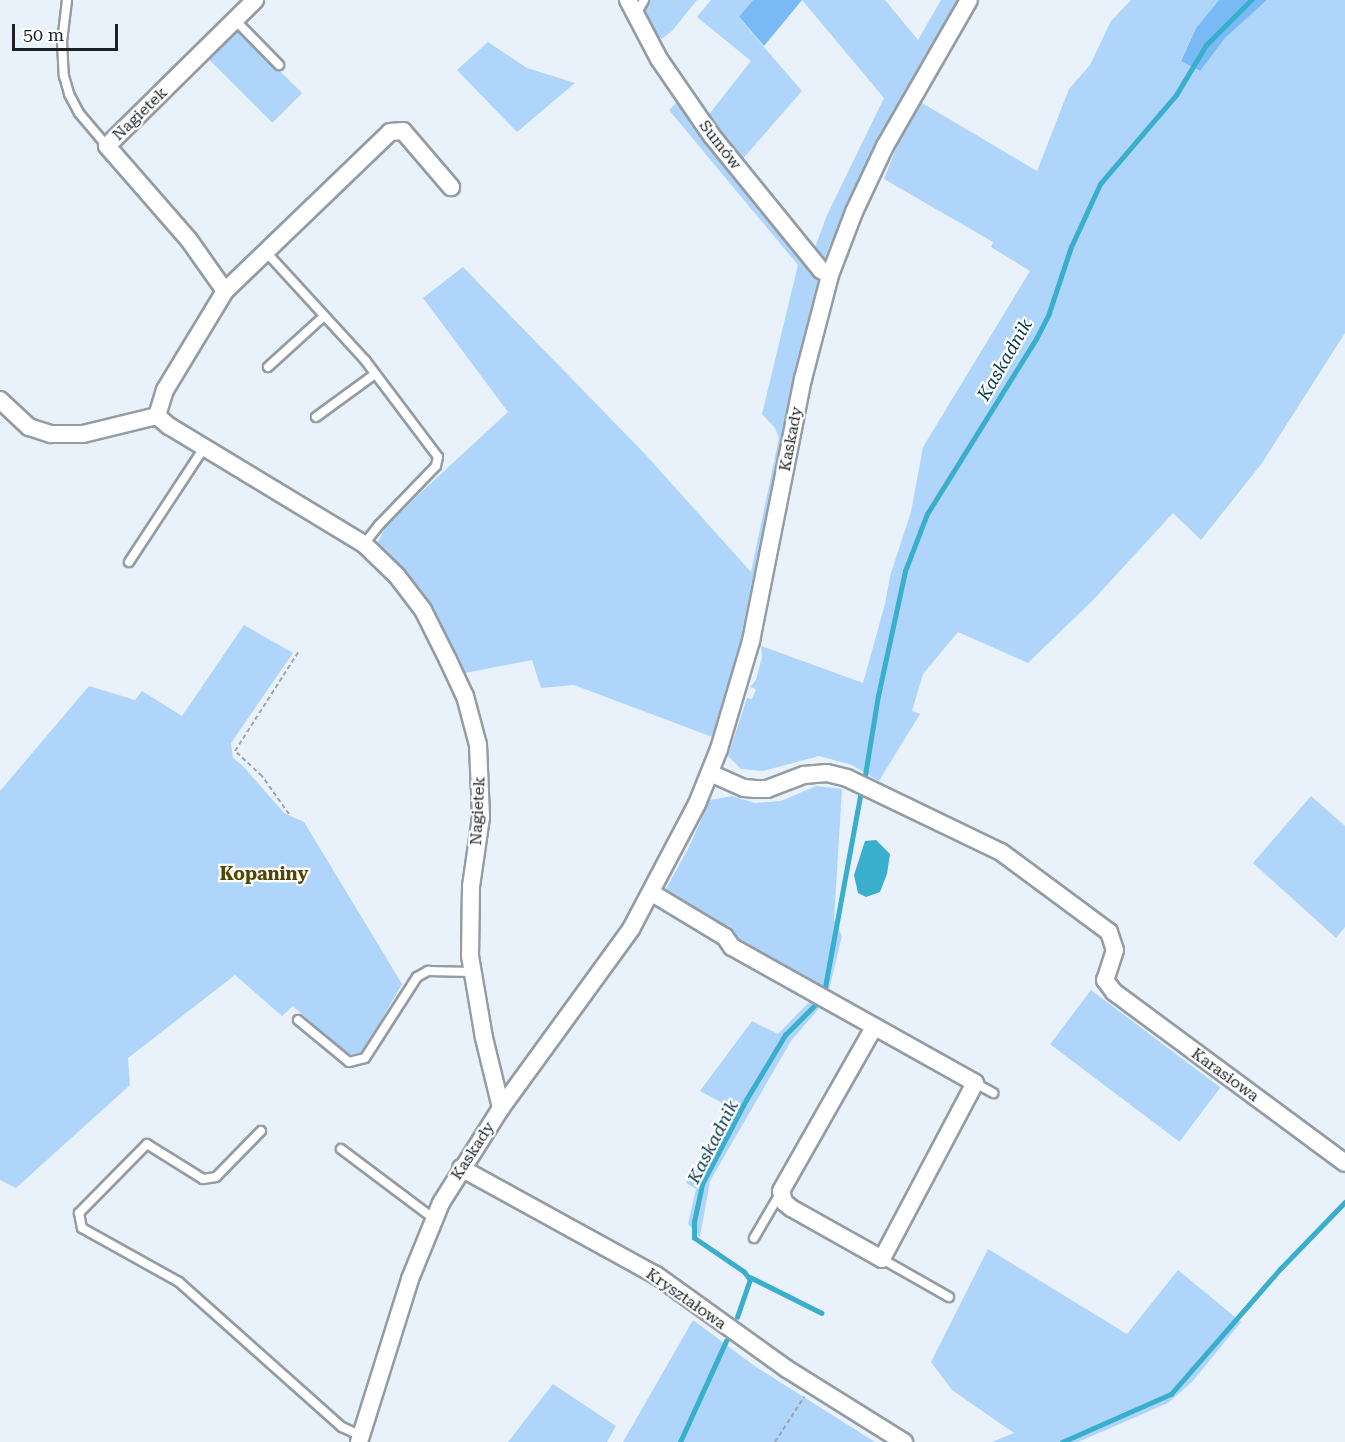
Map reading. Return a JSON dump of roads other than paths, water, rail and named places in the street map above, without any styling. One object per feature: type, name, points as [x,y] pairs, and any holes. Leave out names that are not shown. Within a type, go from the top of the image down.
[{"type":"street","name":"Nagietek","points":[[225,291],[189,240],[107,146],[255,0]]},
{"type":"street","name":"Kaskady","points":[[360,1439],[410,1279],[433,1218],[461,1167],[501,1108],[631,930],[696,807],[735,700],[751,640],[803,379],[830,275],[854,212],[885,146],[969,0]]},
{"type":"street","name":"Sumów","points":[[636,5],[659,59],[712,136],[820,270],[830,275]]},
{"type":"street","points":[[0,400],[29,428],[51,434],[83,434],[157,416],[165,390],[225,291],[390,132],[403,131],[451,187]]},
{"type":"street","name":"Nagietek","points":[[157,416],[204,448],[364,544],[397,576],[423,610],[465,696],[478,745],[481,817],[471,886],[472,972],[501,1108]]},
{"type":"street","name":"Karasiowa","points":[[710,773],[744,788],[756,789],[767,789],[817,772],[837,775],[1001,852],[1109,932],[1115,950],[1106,974],[1107,985],[1345,1163]]},
{"type":"street","points":[[652,893],[725,937],[732,947],[975,1083],[882,1259],[791,1208],[784,1202],[781,1191],[873,1027]]},
{"type":"street","name":"Kryształowa","points":[[461,1167],[656,1275],[787,1370],[904,1442]]},
{"type":"lane","points":[[67,0],[63,42],[64,76],[69,94],[80,113],[107,146]]},
{"type":"lane","points":[[235,21],[279,65]]},
{"type":"lane","points":[[266,252],[375,374],[438,457],[436,466],[379,525],[364,544]]},
{"type":"lane","points":[[268,367],[324,316]]},
{"type":"lane","points":[[316,417],[375,374]]},
{"type":"lane","points":[[129,562],[204,448]]},
{"type":"lane","points":[[298,1020],[349,1062],[365,1058],[417,977],[428,971],[472,972]]},
{"type":"lane","points":[[975,1083],[993,1093]]},
{"type":"lane","points":[[261,1131],[216,1177],[203,1179],[147,1144],[80,1213],[82,1228],[179,1282],[342,1427],[360,1439]]},
{"type":"lane","points":[[341,1149],[433,1218]]},
{"type":"lane","points":[[754,1238],[781,1191]]},
{"type":"lane","points":[[882,1259],[949,1297]]},
{"type":"waterway","name":"Kaskadnik","points":[[865,775],[878,696],[905,571],[927,514],[1036,339],[1049,313],[1071,247],[1100,184],[1176,95],[1206,45],[1251,0]]},
{"type":"waterway","name":"Kaskadnik","points":[[825,987],[860,796]]},
{"type":"waterway","name":"Kaskadnik","points":[[737,1317],[750,1280],[744,1272],[694,1238],[694,1222],[702,1184],[746,1100],[785,1035],[814,1006]]},
{"type":"waterway","points":[[1062,1442],[1171,1394],[1280,1269],[1345,1202]]},
{"type":"waterway","points":[[750,1277],[822,1313]]},
{"type":"waterway","name":"Kaskadnik","points":[[680,1442],[726,1341]]},
{"type":"district","name":"Kopaniny","points":[[264,874]]}]
